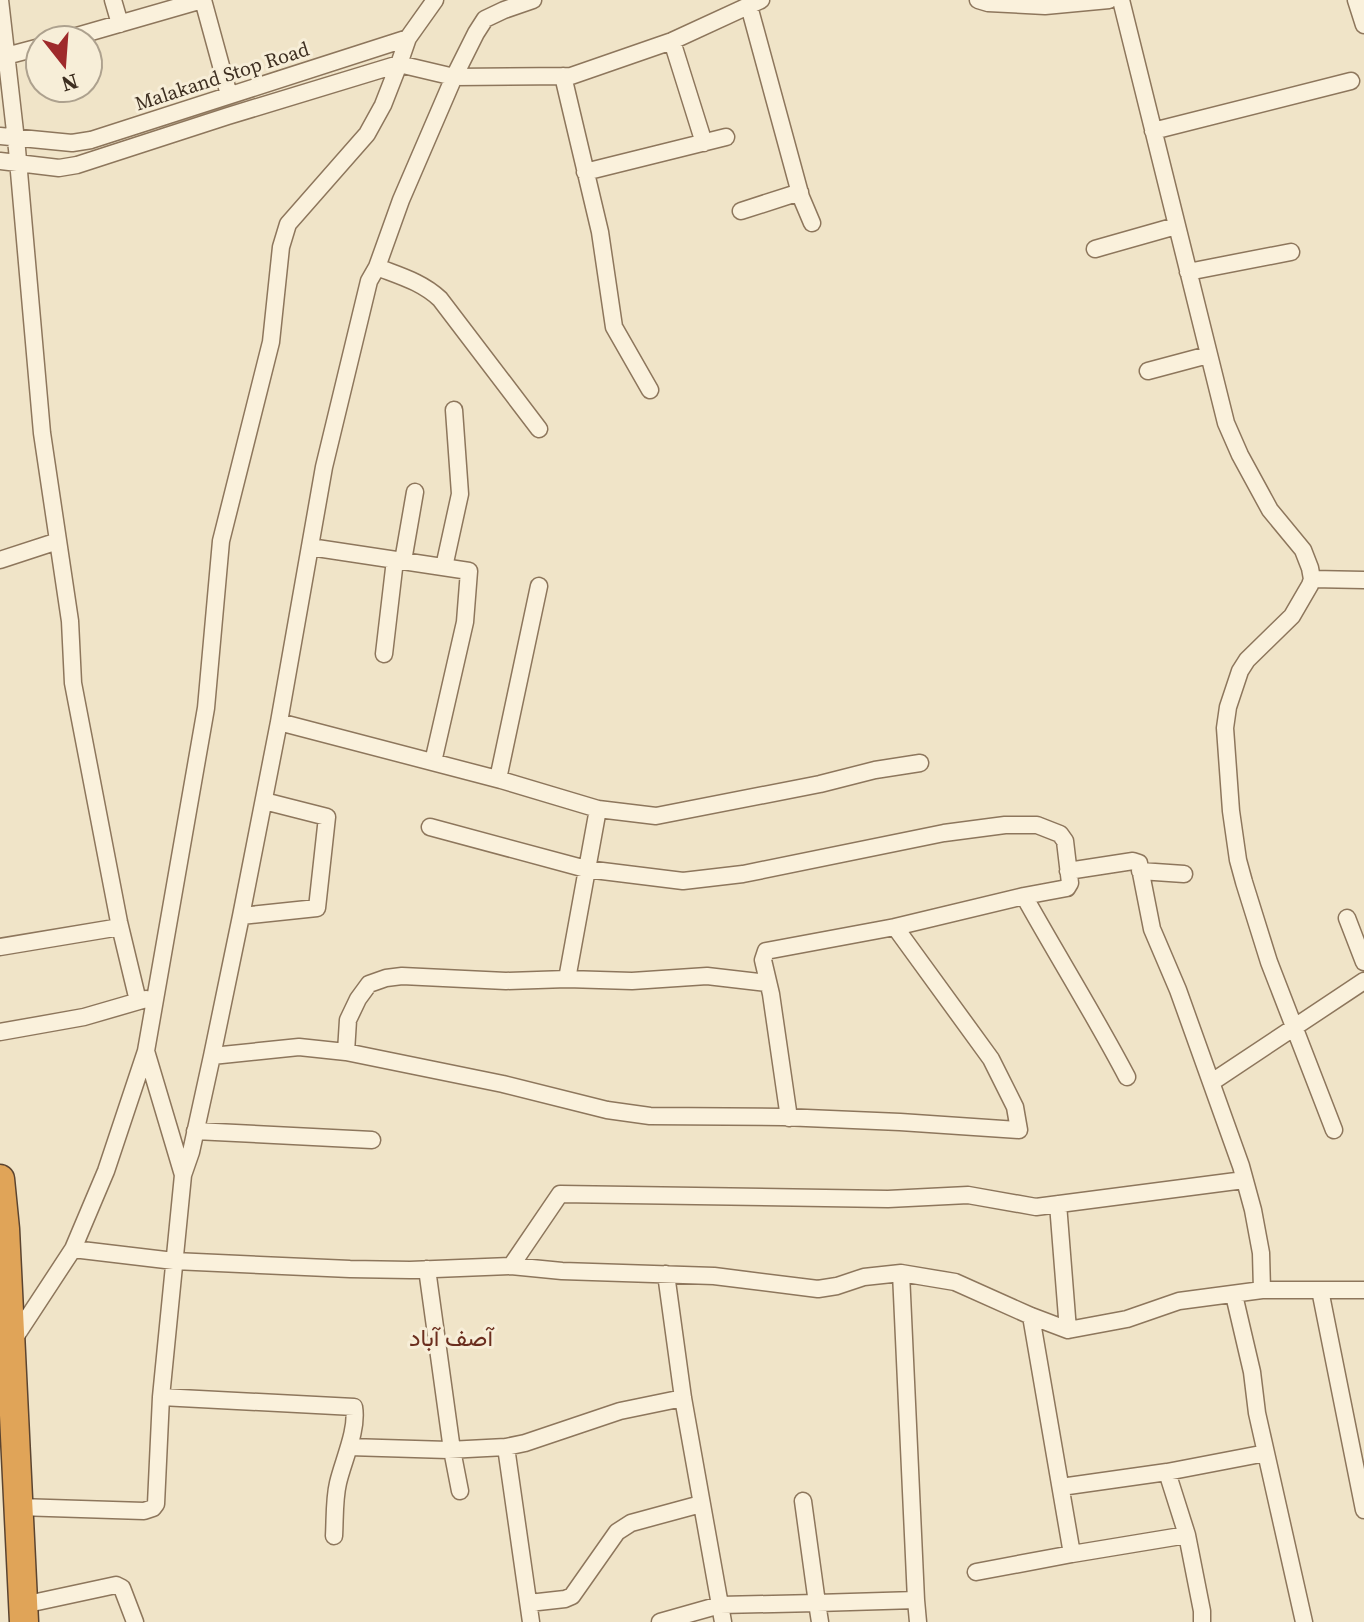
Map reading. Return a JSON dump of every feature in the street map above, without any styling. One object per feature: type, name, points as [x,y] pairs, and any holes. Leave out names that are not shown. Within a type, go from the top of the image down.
[{"type":"highway","points":[[0,1179],[24,1614]]},
{"type":"street","points":[[0,0],[6,56],[8,137],[19,164],[42,433],[70,621],[73,683],[120,927],[138,1001]]},
{"type":"street","points":[[113,0],[120,24]]},
{"type":"street","points":[[104,28],[202,0],[229,95]]},
{"type":"street","points":[[10,1344],[73,1249],[106,1171],[146,1051],[206,708],[221,541],[271,342],[281,247],[288,224],[367,134],[383,105],[408,38],[435,0]]},
{"type":"street","points":[[18,1507],[144,1511],[156,1504],[161,1397],[183,1175],[212,1056],[264,801],[327,451],[369,281],[454,77],[476,33],[485,19],[533,0]]},
{"type":"street","points":[[978,0],[1045,6],[1109,0]]},
{"type":"street","points":[[1121,0],[1226,423],[1270,510],[1303,550],[1310,568],[1312,579],[1292,616],[1247,660],[1240,671],[1228,707],[1225,728],[1238,860],[1259,933],[1334,1130]]},
{"type":"street","points":[[1356,0],[1364,25]]},
{"type":"street","points":[[0,161],[59,168],[77,165],[399,64],[454,77],[571,76],[672,41],[755,3],[800,192],[812,223]]},
{"type":"street","name":"Malakand Stop Road","points":[[8,137],[72,143],[91,140],[408,38]]},
{"type":"street","points":[[672,41],[704,143]]},
{"type":"street","points":[[6,56],[24,51]]},
{"type":"street","points":[[563,76],[600,232],[614,327],[650,390]]},
{"type":"street","points":[[1153,131],[1351,81]]},
{"type":"street","points":[[585,172],[726,137]]},
{"type":"street","points":[[741,211],[800,192]]},
{"type":"street","points":[[1095,249],[1176,226]]},
{"type":"street","points":[[1188,272],[1291,252]]},
{"type":"street","points":[[377,267],[415,282],[440,299],[539,429]]},
{"type":"street","points":[[1148,371],[1208,355]]},
{"type":"street","points":[[444,567],[460,494],[454,410]]},
{"type":"street","points":[[384,654],[399,560],[415,492]]},
{"type":"street","points":[[0,560],[58,541]]},
{"type":"street","points":[[310,547],[469,571],[465,622],[433,762]]},
{"type":"street","points":[[1312,579],[1364,580]]},
{"type":"street","points":[[498,779],[539,586]]},
{"type":"street","points":[[279,722],[498,779],[598,809],[656,816],[920,763]]},
{"type":"street","points":[[241,916],[317,908],[327,817],[264,801]]},
{"type":"street","points":[[567,979],[598,809]]},
{"type":"street","points":[[430,827],[586,869],[683,881],[756,872],[944,833],[1005,825],[1037,825],[1060,834],[1065,841],[1070,883],[1067,888],[895,927],[766,951],[763,960],[789,1118]]},
{"type":"street","points":[[1068,871],[1133,861],[1139,863],[1152,929],[1212,1082],[1253,1210],[1261,1253],[1262,1290]]},
{"type":"street","points":[[1140,871],[1184,874]]},
{"type":"street","points":[[1024,896],[1127,1077]]},
{"type":"street","points":[[1347,918],[1364,962]]},
{"type":"street","points":[[0,947],[120,927]]},
{"type":"street","points":[[212,1056],[299,1047],[346,1052],[503,1084],[607,1110],[650,1116],[900,1122],[1019,1130],[1015,1107],[991,1059],[895,927]]},
{"type":"street","points":[[346,1052],[348,1020],[358,999],[369,984],[386,978],[632,981],[707,976],[767,983]]},
{"type":"street","points":[[1212,1082],[1364,981]]},
{"type":"street","points":[[0,1032],[84,1017],[157,995]]},
{"type":"street","points":[[146,1051],[183,1175]]},
{"type":"street","points":[[195,1131],[372,1140]]},
{"type":"street","points":[[511,1266],[560,1194],[888,1199],[968,1195],[1036,1207],[1244,1180]]},
{"type":"street","points":[[1058,1204],[1068,1330]]},
{"type":"street","points":[[73,1249],[174,1261],[350,1269],[511,1266],[562,1271],[714,1276],[818,1289],[864,1277],[901,1273],[955,1282],[1068,1330],[1127,1319],[1179,1301],[1262,1290],[1364,1290]]},
{"type":"street","points":[[427,1269],[460,1491]]},
{"type":"street","points":[[901,1273],[918,1622]]},
{"type":"street","points":[[666,1274],[683,1398],[721,1614]]},
{"type":"street","points":[[1320,1290],[1364,1510]]},
{"type":"street","points":[[1234,1295],[1304,1622]]},
{"type":"street","points":[[1031,1316],[1072,1554]]},
{"type":"street","points":[[161,1397],[354,1407],[349,1447],[337,1486],[334,1536]]},
{"type":"street","points":[[349,1447],[452,1450],[506,1447],[620,1411],[683,1398]]},
{"type":"street","points":[[506,1447],[531,1622]]},
{"type":"street","points":[[1061,1487],[1167,1472],[1266,1453]]},
{"type":"street","points":[[1167,1472],[1187,1535],[1202,1622]]},
{"type":"street","points":[[803,1501],[820,1622]]},
{"type":"street","points":[[529,1603],[572,1596],[617,1532],[631,1523],[701,1504]]},
{"type":"street","points":[[976,1572],[1187,1535]]},
{"type":"street","points":[[24,1614],[116,1585],[122,1588],[135,1622]]},
{"type":"street","points":[[660,1622],[817,1603],[916,1600]]},
{"type":"district","name":"آصف آباد","points":[[451,1337]]}]
